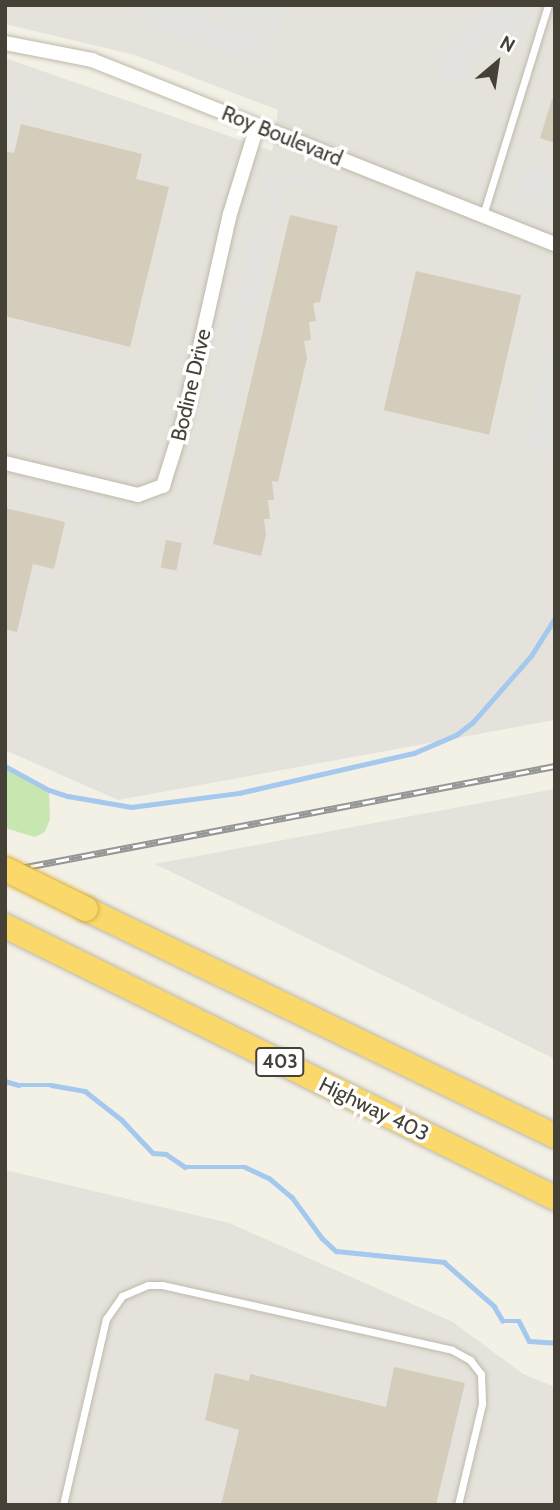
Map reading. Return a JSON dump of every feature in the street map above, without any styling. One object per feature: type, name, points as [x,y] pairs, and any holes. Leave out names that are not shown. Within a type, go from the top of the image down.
[{"type":"highway","name":"403","points":[[5,869],[555,1136]]},
{"type":"highway","name":"Highway 403","points":[[5,926],[555,1198]]},
{"type":"street","name":"Roy Boulevard","points":[[5,43],[92,60],[555,244]]},
{"type":"street","name":"Bodine Drive","points":[[5,463],[138,495],[163,486],[186,410],[230,214],[257,126]]},
{"type":"lane","points":[[483,215],[548,5]]},
{"type":"lane","points":[[63,1505],[106,1319],[122,1296],[148,1285],[452,1350],[470,1360],[481,1374],[482,1404],[458,1505]]},
{"type":"shaded area","points":[[5,5],[555,5],[555,720],[118,800],[5,750],[5,58],[272,151],[278,110],[135,55],[5,24]]},
{"type":"shaded area","points":[[138,5],[209,5],[206,18],[266,37],[259,64],[144,28]]},
{"type":"shaded area","points":[[216,5],[286,5],[279,32],[214,13]]},
{"type":"shaded area","points":[[492,5],[532,5],[529,10],[535,19],[502,52],[493,41],[465,66],[473,76],[461,89],[453,80],[447,85],[437,74],[442,69],[434,61]]},
{"type":"shaded area","points":[[5,85],[24,89],[11,147],[5,145]]},
{"type":"shaded area","points":[[526,165],[555,174],[555,213],[515,201]]},
{"type":"shaded area","points":[[281,168],[323,178],[321,190],[285,182],[232,410],[214,406],[255,226],[266,229],[273,197],[262,194],[267,175],[278,177]]},
{"type":"shaded area","points":[[555,320],[555,455],[525,448]]},
{"type":"shaded area","points":[[63,488],[103,498],[99,513],[59,504]]},
{"type":"shaded area","points":[[555,789],[555,1059],[155,864]]},
{"type":"shaded area","points":[[5,1170],[229,1223],[453,1322],[523,1374],[555,1387],[555,1505],[5,1505]]},
{"type":"green space","points":[[5,768],[49,792],[50,819],[45,832],[35,837],[5,828]]},
{"type":"building","points":[[552,99],[555,99],[555,143],[540,138]]},
{"type":"building","points":[[21,124],[142,154],[136,179],[169,187],[130,347],[5,316],[5,151],[14,153]]},
{"type":"building","points":[[290,215],[338,226],[320,302],[313,303],[316,321],[309,322],[311,340],[304,341],[307,358],[278,482],[272,481],[274,500],[268,500],[270,519],[264,519],[266,535],[261,556],[213,544]]},
{"type":"building","points":[[416,271],[521,295],[489,435],[384,410]]},
{"type":"building","points":[[5,508],[65,522],[54,569],[33,564],[17,632],[5,629]]},
{"type":"building","points":[[166,540],[182,543],[176,571],[161,567]]},
{"type":"building","points":[[394,1367],[465,1383],[436,1505],[221,1505],[239,1430],[205,1420],[215,1373],[249,1381],[250,1374],[386,1407]]},
{"type":"waterway","points":[[5,766],[49,790],[131,807],[239,793],[414,753],[456,735],[473,722],[531,656],[555,618]]},
{"type":"waterway","points":[[5,1081],[18,1085],[51,1085],[85,1091],[122,1120],[153,1153],[166,1154],[185,1167],[245,1167],[269,1178],[292,1197],[322,1238],[336,1251],[444,1262],[494,1306],[503,1321],[519,1321],[529,1341],[555,1343]]},
{"type":"railway","points":[[5,871],[555,766]]}]
